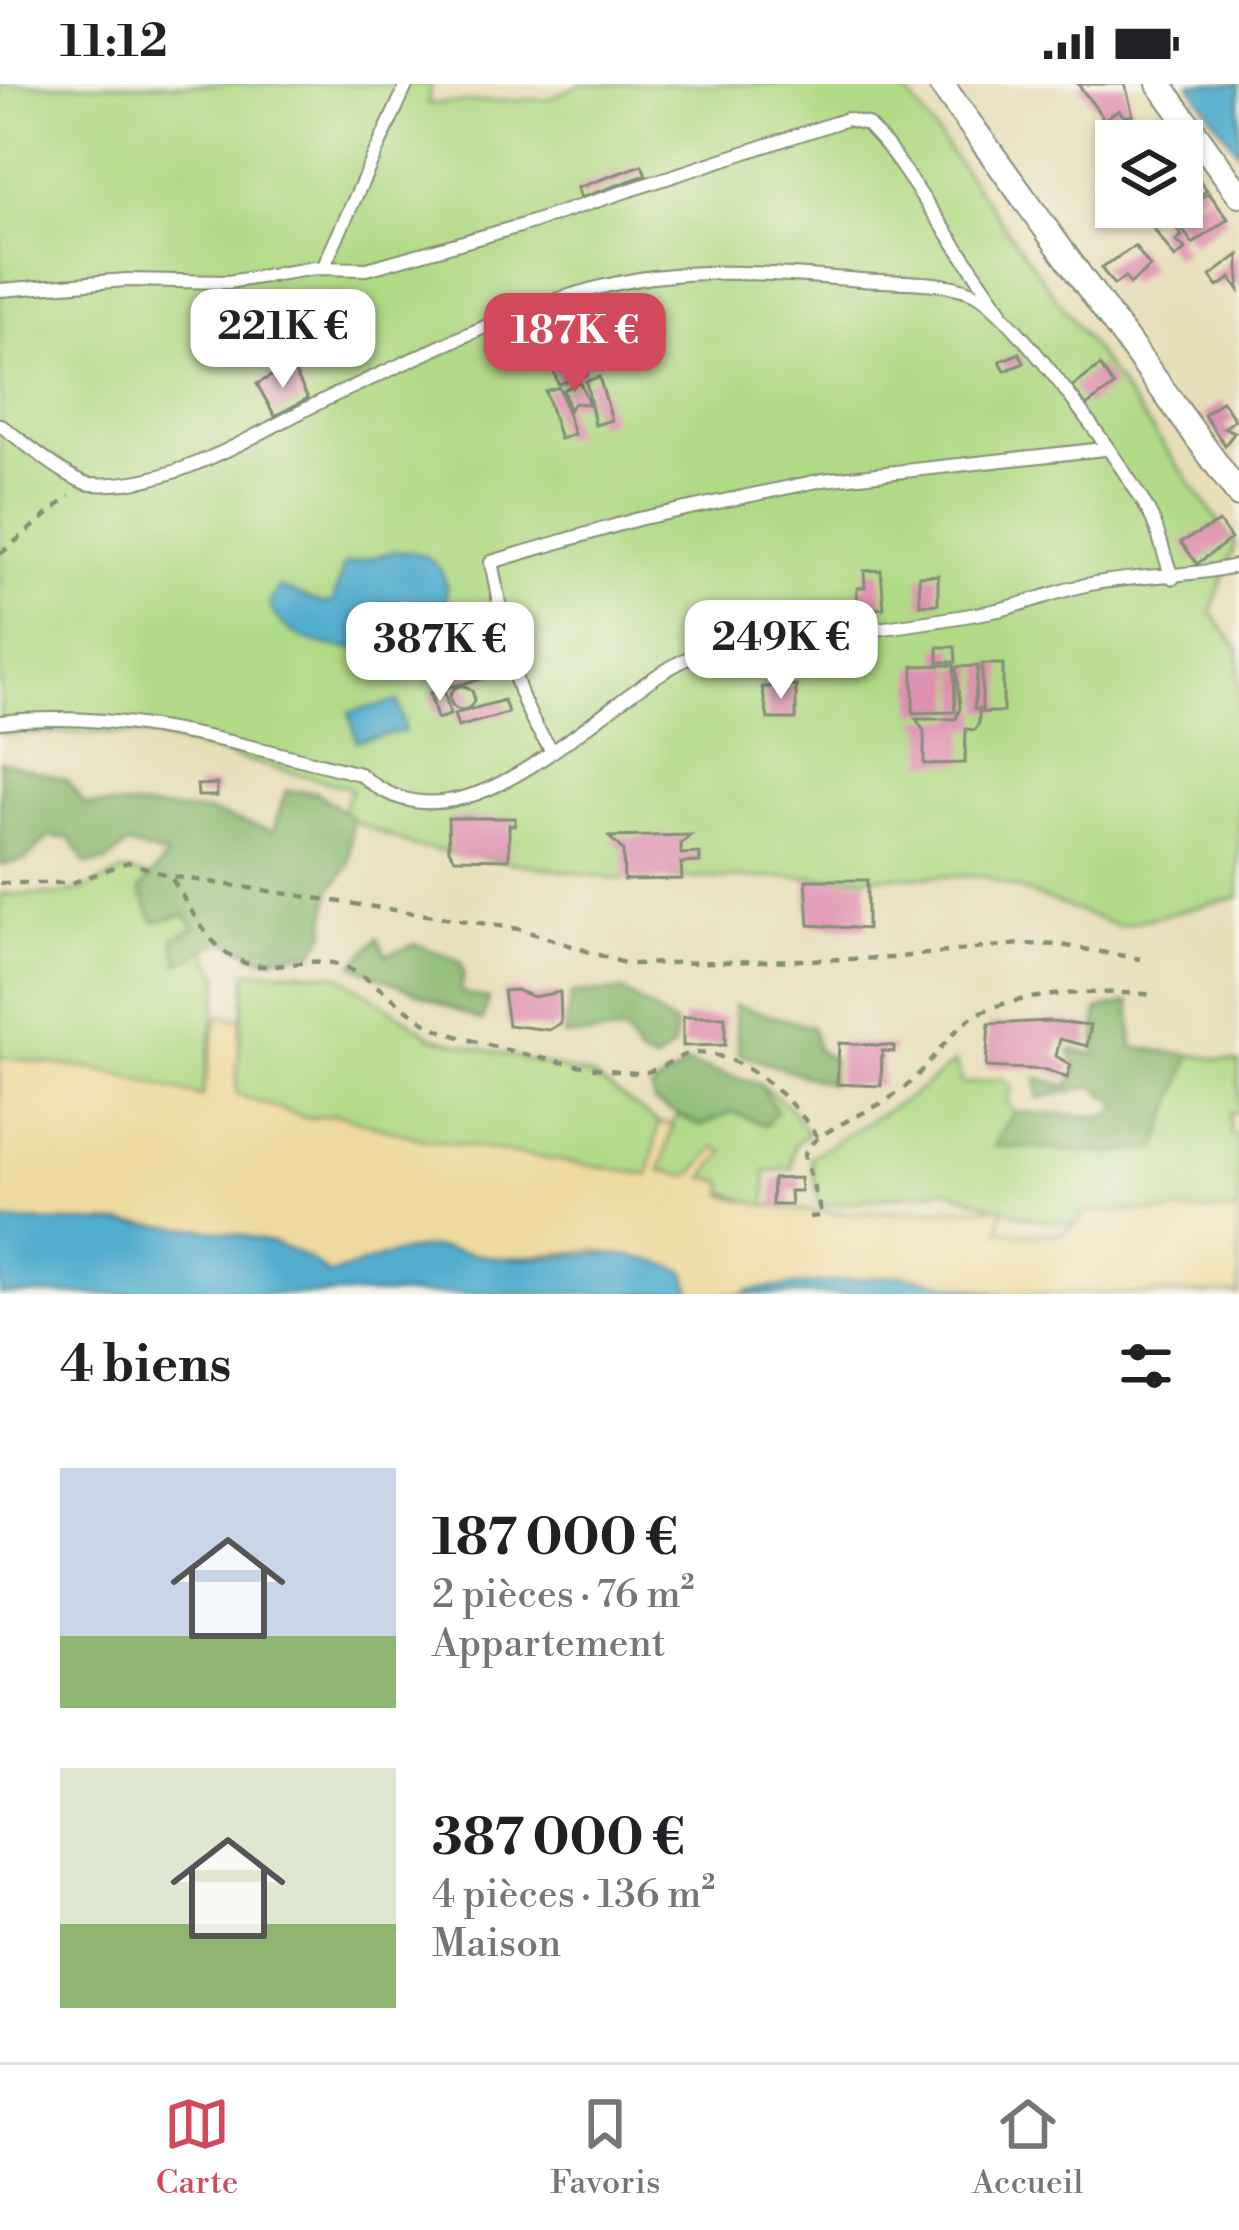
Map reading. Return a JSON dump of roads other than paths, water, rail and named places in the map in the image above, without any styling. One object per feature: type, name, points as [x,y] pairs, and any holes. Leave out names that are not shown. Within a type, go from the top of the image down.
[{"type":"street","points":[[941,84],[1239,495]]},
{"type":"street","points":[[1159,84],[1239,194]]},
{"type":"lane","points":[[323,268],[407,84]]},
{"type":"lane","points":[[0,290],[126,280],[228,283],[323,268],[368,269],[520,226],[848,119],[867,124],[888,146],[948,227],[1008,322],[1153,520],[1174,578]]},
{"type":"lane","points":[[0,425],[86,484],[176,469],[490,324],[650,278],[749,272],[909,283],[976,294],[1008,322]]},
{"type":"lane","points":[[553,751],[534,729],[520,692],[491,562],[638,519],[824,480],[1104,449]]},
{"type":"lane","points":[[0,722],[40,718],[152,723],[360,774],[381,793],[421,801],[459,799],[504,785],[624,694],[679,662],[742,635],[859,632],[999,610],[1088,584],[1174,578],[1239,565]]},
{"type":"water","points":[[1190,84],[1239,84],[1239,153]]},
{"type":"water","points":[[396,551],[423,555],[442,573],[446,585],[444,610],[418,637],[379,647],[334,647],[294,633],[269,604],[278,587],[323,604],[333,602],[344,565]]},
{"type":"water","points":[[398,701],[405,731],[357,741],[349,712]]},
{"type":"water","points":[[0,1221],[125,1223],[222,1232],[302,1255],[328,1275],[427,1248],[501,1258],[635,1256],[685,1272],[693,1294],[0,1294]]},
{"type":"water","points":[[901,1275],[1001,1294],[743,1294],[749,1290]]}]
